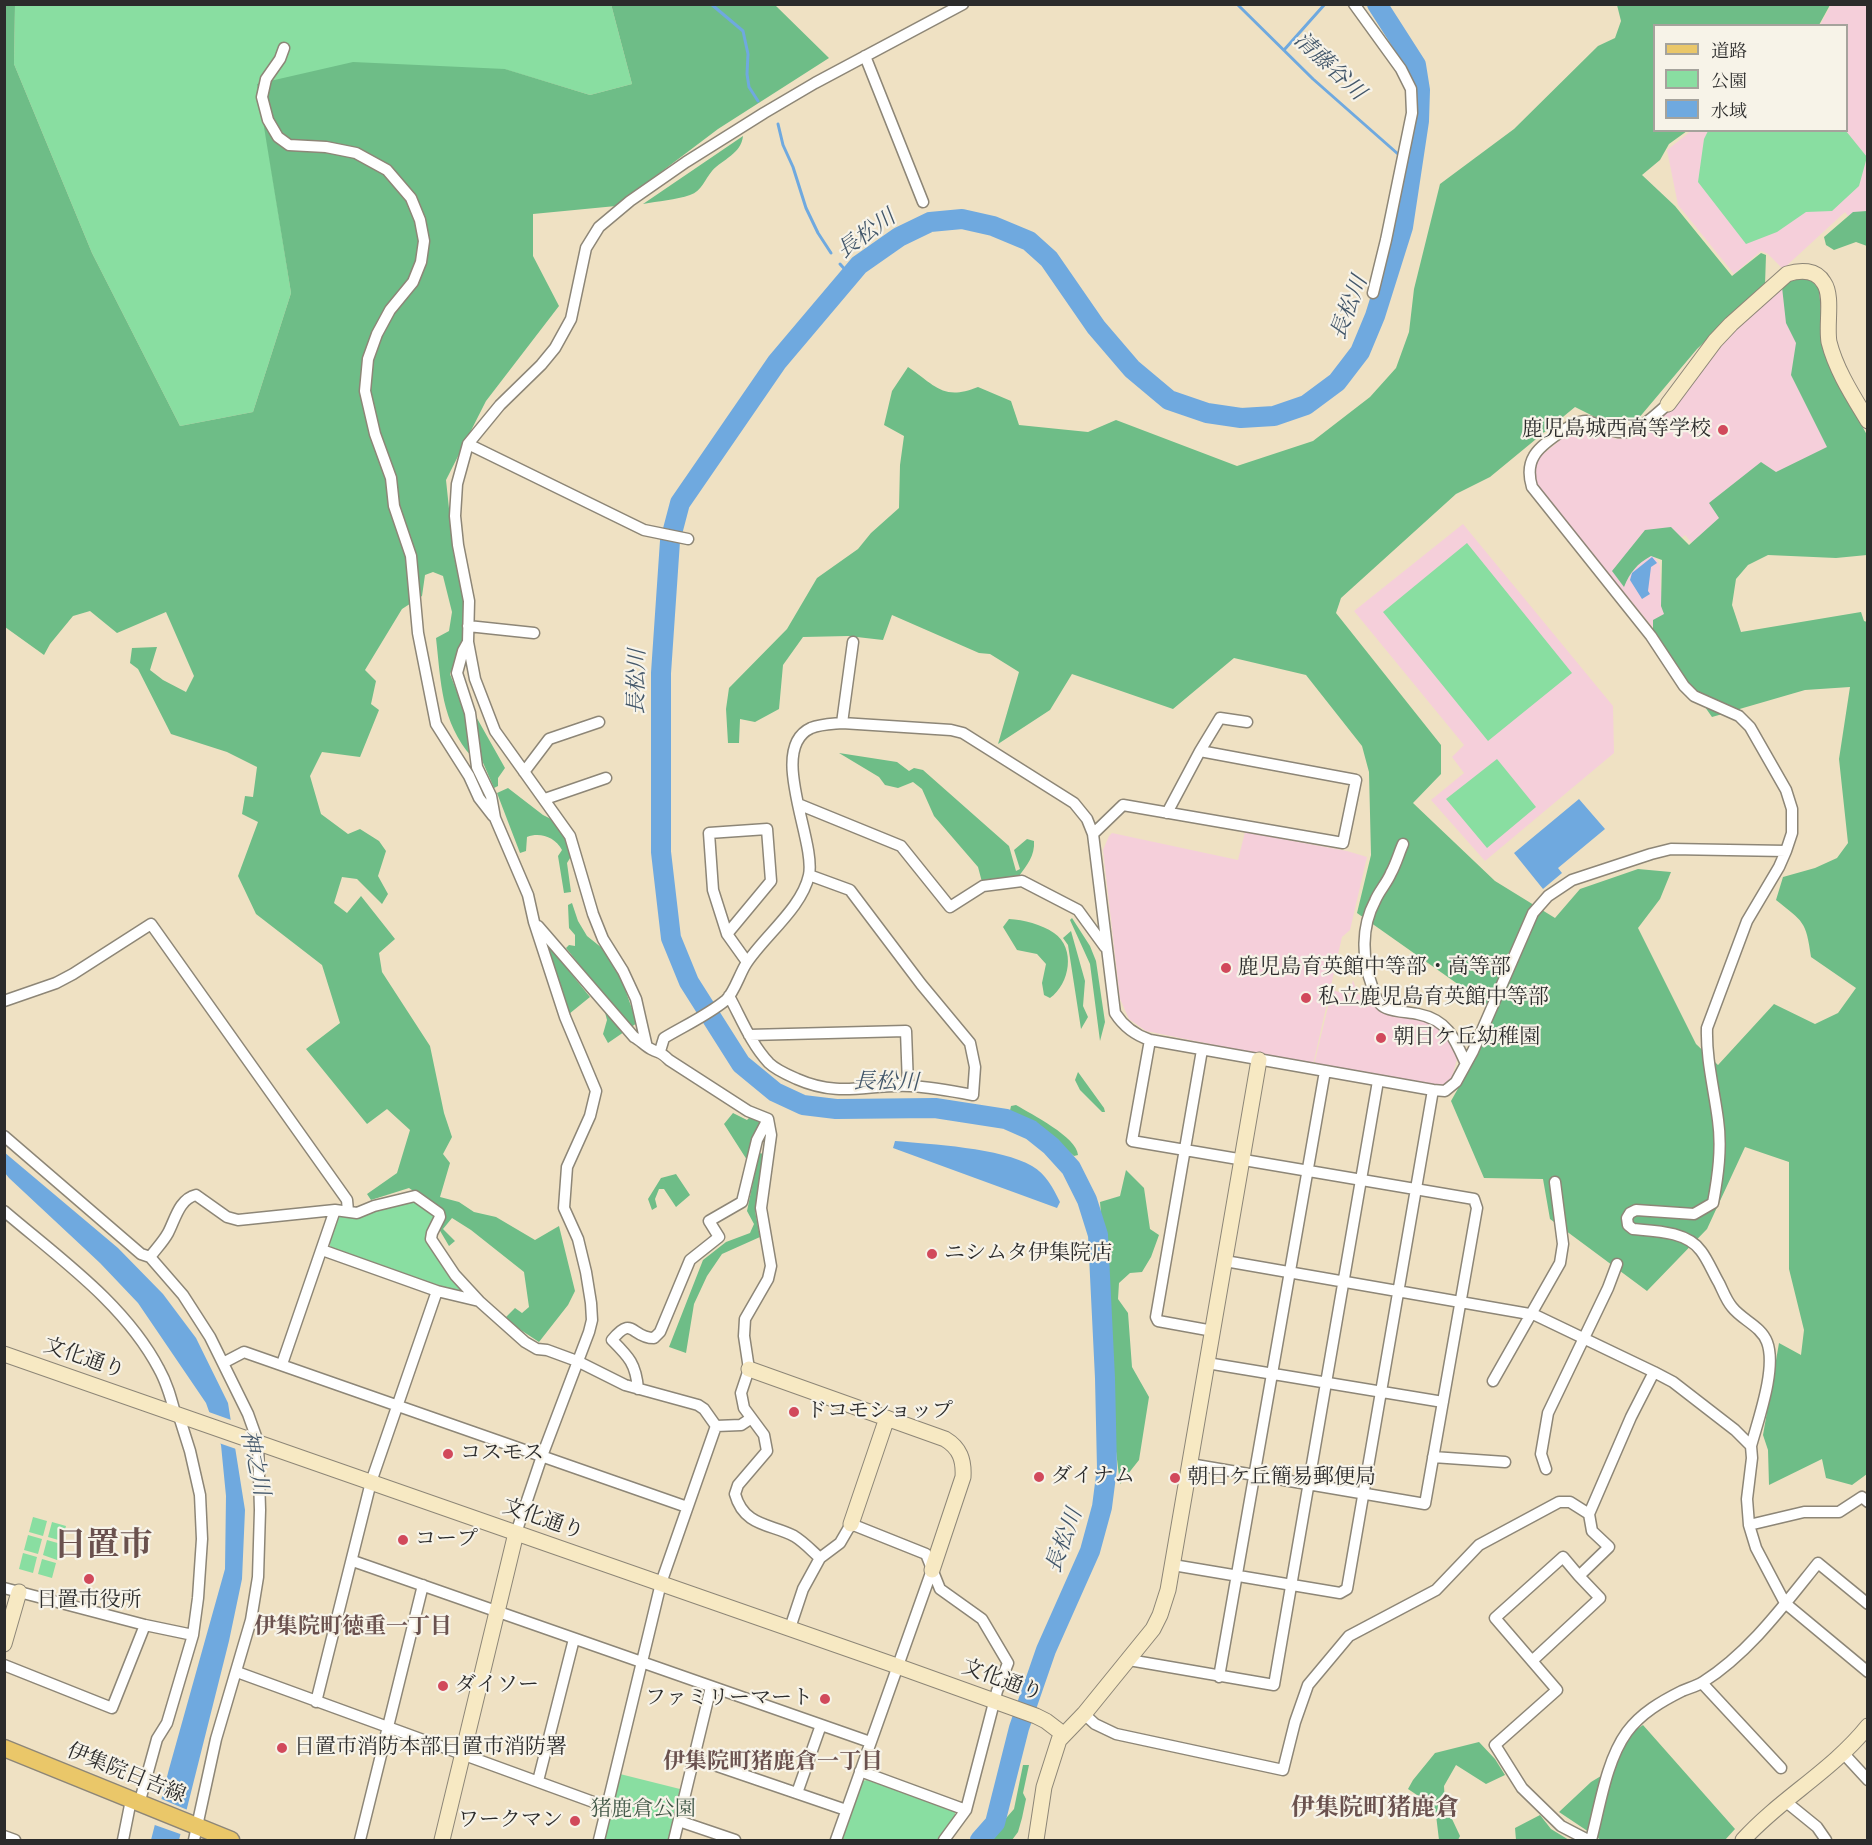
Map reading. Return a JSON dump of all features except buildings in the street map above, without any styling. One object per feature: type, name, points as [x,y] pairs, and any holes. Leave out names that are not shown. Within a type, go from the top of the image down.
[{"type":"main road","name":"伊集院日吉線","points":[[4,1748],[138,1803],[194,1830],[231,1840]]},
{"type":"street","points":[[768,1119],[739,1106],[669,1060],[660,1051],[650,1049],[646,1043],[636,999],[623,970],[603,939],[593,914],[570,836],[495,731],[475,679],[468,642],[469,601],[455,516],[457,484],[468,444],[500,405],[555,348],[571,319],[586,248],[599,227],[630,201],[686,162],[804,89],[963,4]]},
{"type":"street","points":[[1354,4],[1401,69],[1411,89],[1412,113],[1373,292]]},
{"type":"street","points":[[285,48],[266,79],[262,98],[268,120],[278,137],[289,144],[326,147],[356,153],[387,170],[411,198],[420,220],[424,241],[421,262],[413,282],[390,310],[377,334],[368,360],[365,391],[375,434],[391,478],[394,506],[411,556],[418,633],[436,724],[469,776],[479,798],[495,818]]},
{"type":"street","points":[[865,56],[923,202]]},
{"type":"street","points":[[1868,421],[1838,369],[1832,354],[1827,327],[1826,285],[1820,277],[1798,271],[1787,274],[1731,324],[1715,341],[1668,404],[1641,425],[1624,432],[1616,432],[1586,421],[1571,425],[1534,456],[1529,477],[1532,487],[1651,636],[1684,686],[1694,696],[1739,716],[1750,727],[1786,790],[1792,808],[1792,833],[1786,851],[1748,921],[1707,1028],[1707,1047],[1719,1122],[1720,1150],[1713,1203],[1694,1214],[1636,1210],[1627,1218],[1628,1225],[1633,1229],[1668,1233],[1686,1239],[1700,1249],[1730,1305],[1758,1329],[1768,1343],[1770,1364],[1766,1390],[1751,1446],[1752,1458],[1746,1499],[1749,1525],[1756,1548],[1785,1603],[1868,1672]]},
{"type":"street","points":[[468,444],[648,531],[685,538]]},
{"type":"street","points":[[468,626],[534,633]]},
{"type":"street","points":[[442,1840],[516,1533],[542,1456],[589,1332],[591,1311],[586,1272],[578,1239],[564,1208],[567,1167],[590,1116],[596,1091],[565,1017],[534,922],[528,895],[495,818],[491,796],[477,767],[470,713],[457,673],[468,642]]},
{"type":"street","points":[[842,723],[853,642]]},
{"type":"street","points":[[1167,813],[1220,718],[1247,722]]},
{"type":"street","points":[[524,772],[549,739],[599,722]]},
{"type":"street","points":[[660,1051],[664,1038],[727,998],[747,962],[800,898],[809,875],[808,852],[792,771],[793,758],[800,738],[809,729],[824,724],[842,723],[951,730],[963,733],[1074,803],[1087,819],[1093,834],[1115,1013],[1122,1024],[1132,1032],[1150,1040],[1433,1090],[1445,1091],[1456,1082],[1533,913],[1558,888],[1572,880],[1671,849],[1786,851]]},
{"type":"street","points":[[1093,834],[1123,805],[1343,843],[1356,780],[1200,751]]},
{"type":"street","points":[[545,799],[606,778]]},
{"type":"street","points":[[798,804],[901,846],[950,908],[983,886],[1022,880],[1078,910],[1107,948]]},
{"type":"street","points":[[727,934],[771,881],[767,829],[709,832],[713,890],[727,934],[747,962]]},
{"type":"street","points":[[1404,844],[1390,875],[1374,902],[1368,920],[1365,960],[1368,976],[1373,991],[1382,1006],[1439,1021],[1451,1033],[1466,1064]]},
{"type":"street","points":[[727,998],[770,1064],[788,1076],[807,1084],[835,1090],[908,1086],[937,1088],[973,1095],[975,1067],[970,1043],[921,984],[850,890],[809,875]]},
{"type":"street","points":[[534,922],[634,1037],[646,1043]]},
{"type":"street","points":[[4,1001],[56,983],[152,924],[347,1200],[348,1211]]},
{"type":"street","points":[[749,1035],[906,1031],[908,1086]]},
{"type":"street","points":[[1150,1040],[1132,1141],[1474,1200],[1477,1208],[1425,1504],[1190,1464]]},
{"type":"street","points":[[1202,1050],[1156,1317],[1158,1321],[1213,1331]]},
{"type":"street","points":[[1036,1840],[1039,1812],[1056,1747],[1063,1734],[1084,1714],[1152,1629],[1160,1615],[1168,1590],[1259,1060]]},
{"type":"street","points":[[1219,1677],[1325,1071]]},
{"type":"street","points":[[1129,1660],[1274,1685],[1378,1081]]},
{"type":"street","points":[[1173,1565],[1340,1593],[1347,1589],[1433,1090]]},
{"type":"street","points":[[638,1389],[637,1370],[628,1355],[612,1340],[621,1329],[626,1327],[632,1328],[647,1338],[654,1338],[660,1332],[690,1260],[719,1237],[709,1221],[742,1202],[758,1140],[768,1119]]},
{"type":"street","points":[[768,1119],[771,1135],[761,1208],[771,1266],[768,1279],[745,1319],[744,1336],[749,1369],[741,1393],[742,1403],[750,1419],[764,1435],[767,1451],[738,1485],[735,1494],[743,1510],[758,1522],[796,1537],[820,1558]]},
{"type":"street","points":[[4,1136],[141,1254],[150,1257],[183,1295],[210,1337],[248,1414],[258,1442],[260,1509],[258,1577],[251,1620],[216,1739],[194,1830]]},
{"type":"street","points":[[1493,1381],[1560,1263],[1563,1244],[1556,1182]]},
{"type":"street","points":[[150,1257],[168,1232],[181,1205],[189,1197],[196,1196],[227,1217],[238,1220],[335,1210],[357,1213],[374,1206],[415,1196],[439,1213],[440,1217],[431,1239],[455,1275],[479,1301],[525,1342],[537,1349],[547,1350],[577,1361],[625,1385],[698,1405],[704,1409],[716,1426]]},
{"type":"street","points":[[282,1364],[335,1210]]},
{"type":"street","points":[[4,1211],[99,1292],[125,1320],[148,1351],[160,1370],[180,1414],[200,1495],[202,1539],[193,1635],[167,1723],[158,1739],[138,1803],[123,1840]]},
{"type":"street","points":[[322,1250],[437,1291],[479,1301]]},
{"type":"street","points":[[1225,1261],[1531,1315],[1654,1371],[1673,1382],[1736,1430],[1751,1446]]},
{"type":"street","points":[[1546,1469],[1541,1454],[1548,1413],[1608,1288],[1617,1264]]},
{"type":"street","points":[[316,1702],[371,1482],[437,1291]]},
{"type":"street","points":[[223,1363],[244,1352],[687,1507]]},
{"type":"street","name":"文化通り","points":[[4,1354],[897,1665],[1046,1720],[1063,1734]]},
{"type":"street","points":[[1207,1363],[1443,1402]]},
{"type":"street","points":[[749,1369],[945,1439],[959,1451],[963,1464],[963,1476],[932,1570],[836,1840]]},
{"type":"street","points":[[1579,1576],[1609,1547],[1592,1531],[1589,1514],[1654,1371]]},
{"type":"street","points":[[790,1628],[803,1588],[820,1558],[840,1543],[851,1524],[887,1418]]},
{"type":"street","points":[[716,1426],[741,1425],[750,1419]]},
{"type":"street","points":[[599,1840],[661,1583],[716,1426]]},
{"type":"street","points":[[1434,1457],[1505,1462]]},
{"type":"street","points":[[1749,1525],[1804,1512],[1839,1512],[1862,1497],[1868,1502]]},
{"type":"street","points":[[1084,1714],[1095,1724],[1116,1734],[1283,1770],[1295,1722],[1308,1685],[1349,1636],[1436,1590],[1479,1545],[1559,1502],[1570,1502],[1589,1514]]},
{"type":"street","points":[[851,1524],[926,1554],[940,1589],[982,1619],[1008,1663],[1002,1675],[966,1810],[944,1840]]},
{"type":"street","points":[[1532,1661],[1600,1598],[1563,1557],[1495,1618],[1532,1661],[1557,1690],[1496,1745],[1522,1788],[1561,1826],[1589,1840],[1614,1752],[1628,1731],[1653,1708],[1702,1683],[1734,1658],[1818,1563],[1868,1604]]},
{"type":"street","points":[[353,1561],[870,1742]]},
{"type":"street","points":[[360,1840],[423,1585]]},
{"type":"street","points":[[4,1644],[12,1590],[145,1625],[193,1635]]},
{"type":"street","points":[[4,1665],[112,1708],[145,1625]]},
{"type":"street","points":[[538,1781],[574,1639]]},
{"type":"street","points":[[237,1672],[607,1807]]},
{"type":"street","points":[[1702,1683],[1781,1768]]},
{"type":"street","points":[[674,1840],[711,1687]]},
{"type":"street","points":[[797,1793],[821,1725]]},
{"type":"street","points":[[1743,1840],[1785,1801],[1844,1754],[1868,1726]]},
{"type":"street","points":[[1844,1754],[1868,1780]]},
{"type":"street","points":[[694,1758],[846,1810]]},
{"type":"street","points":[[860,1772],[966,1810]]},
{"type":"street","points":[[1785,1801],[1817,1827],[1827,1840]]},
{"type":"street","points":[[679,1821],[735,1840]]},
{"type":"street","points":[[4,1836],[15,1840]]},
{"type":"shaded area","points":[[1831,5],[1867,5],[1867,212],[1854,223],[1845,212],[1783,269],[1768,254],[1761,251],[1734,274],[1678,205],[1667,150],[1690,132],[1848,132],[1848,24],[1821,24]]},
{"type":"shaded area","points":[[1803,276],[1819,285],[1835,376],[1865,428],[1810,460],[1696,548],[1685,535],[1674,544],[1653,554],[1660,565],[1661,592],[1671,601],[1671,619],[1655,630],[1541,492],[1534,471],[1536,462],[1578,428],[1588,427],[1616,439],[1634,436],[1656,420],[1749,315],[1795,277]]},
{"type":"shaded area","points":[[1463,524],[1613,706],[1614,753],[1485,861],[1431,800],[1464,773],[1452,757],[1464,745],[1354,611]]},
{"type":"shaded area","name":"鹿児島育英館中等部・高等部","points":[[1245,832],[1347,851],[1367,857],[1350,930],[1342,937],[1313,1065],[1146,1031],[1129,1019],[1120,999],[1103,850],[1109,836],[1112,833],[1238,860]]},
{"type":"shaded area","points":[[1353,980],[1358,994],[1369,998],[1382,1011],[1423,1018],[1447,1033],[1458,1056],[1448,1083],[1441,1086],[1314,1065],[1332,990],[1349,995]]},
{"type":"green space","points":[[611,4],[632,84],[590,95],[504,69],[258,84],[291,293],[253,412],[180,426],[92,253],[14,64],[15,5]]},
{"type":"green space","points":[[611,4],[775,5],[829,58],[718,129],[616,206],[533,214],[533,256],[559,306],[486,401],[446,480],[454,556],[465,608],[463,642],[450,674],[467,718],[472,757],[454,730],[444,701],[436,638],[449,631],[452,612],[443,576],[433,572],[425,575],[422,596],[402,609],[365,670],[376,681],[371,704],[379,710],[360,757],[322,752],[310,776],[321,814],[348,834],[360,829],[379,841],[386,851],[378,876],[388,894],[382,904],[357,879],[342,877],[334,903],[347,913],[361,896],[395,939],[379,953],[382,972],[430,1046],[444,1113],[452,1137],[443,1154],[450,1163],[440,1197],[459,1202],[474,1212],[496,1217],[535,1240],[559,1226],[575,1291],[568,1305],[539,1342],[504,1319],[515,1308],[522,1313],[529,1307],[524,1272],[471,1230],[452,1218],[443,1229],[455,1241],[449,1246],[439,1229],[441,1210],[409,1188],[371,1200],[367,1194],[397,1173],[410,1130],[387,1109],[367,1124],[306,1049],[340,1023],[322,965],[256,914],[238,876],[258,822],[242,814],[245,796],[253,797],[257,767],[227,752],[171,734],[138,669],[130,663],[132,648],[157,647],[150,670],[186,692],[194,676],[166,612],[117,633],[90,611],[73,616],[44,655],[5,627],[5,5],[15,5],[14,64],[92,253],[180,426],[253,412],[291,293],[257,84],[353,62],[505,69],[590,95],[632,84]]},
{"type":"green space","points":[[1617,5],[1830,5],[1820,24],[1653,24],[1653,132],[1686,132],[1669,144],[1660,160],[1642,175],[1675,206],[1732,276],[1761,253],[1766,255],[1765,285],[1697,349],[1638,419],[1609,424],[1575,407],[1490,477],[1456,494],[1341,598],[1336,613],[1441,745],[1441,774],[1413,803],[1495,881],[1555,918],[1580,889],[1638,869],[1671,872],[1660,899],[1638,928],[1696,1044],[1718,1065],[1774,1004],[1815,1024],[1838,1013],[1856,988],[1811,957],[1802,923],[1776,900],[1783,877],[1815,868],[1837,858],[1848,843],[1839,759],[1850,687],[1805,690],[1712,717],[1653,633],[1653,620],[1664,614],[1661,606],[1662,560],[1651,556],[1646,559],[1634,569],[1624,587],[1612,571],[1645,530],[1671,527],[1689,545],[1719,518],[1709,503],[1761,462],[1776,472],[1827,447],[1791,375],[1796,343],[1786,323],[1782,287],[1791,281],[1805,278],[1811,280],[1819,289],[1824,348],[1831,369],[1867,435],[1867,555],[1836,558],[1768,555],[1748,565],[1736,579],[1732,605],[1741,632],[1861,612],[1864,621],[1867,622],[1867,1474],[1852,1485],[1826,1478],[1822,1459],[1769,1485],[1768,1450],[1763,1435],[1779,1343],[1801,1355],[1804,1330],[1789,1269],[1789,1162],[1745,1147],[1707,1229],[1647,1291],[1550,1219],[1543,1179],[1484,1178],[1451,1101],[1478,1053],[1496,1011],[1357,913],[1371,855],[1369,772],[1362,746],[1306,675],[1234,658],[1173,709],[1072,674],[1050,710],[998,744],[1019,672],[990,654],[979,653],[892,615],[883,640],[848,636],[803,637],[783,665],[779,709],[755,722],[740,719],[739,743],[728,743],[726,709],[729,688],[787,629],[817,578],[858,549],[871,533],[899,508],[900,465],[904,436],[884,425],[892,391],[908,367],[933,385],[948,392],[966,391],[978,387],[1011,401],[1019,425],[1088,432],[1116,420],[1237,466],[1313,441],[1370,397],[1396,368],[1409,332],[1414,289],[1440,184],[1514,129],[1598,46],[1615,38],[1621,21]]},
{"type":"green space","points":[[1708,132],[1847,132],[1867,157],[1859,186],[1832,211],[1806,212],[1777,232],[1746,244],[1698,182],[1704,139]]},
{"type":"green space","points":[[743,136],[735,152],[712,171],[694,193],[643,204]]},
{"type":"green space","points":[[1867,211],[1867,246],[1856,242],[1834,250],[1826,245],[1824,237],[1853,212]]},
{"type":"green space","points":[[1467,543],[1572,673],[1488,741],[1383,612]]},
{"type":"green space","points":[[474,713],[505,768],[498,778],[498,786],[494,788],[481,758]]},
{"type":"green space","points":[[839,753],[897,762],[909,771],[914,768],[923,770],[1009,846],[1016,871],[1020,869],[1014,850],[1027,839],[1034,841],[1030,860],[1019,876],[982,882],[978,867],[934,816],[922,789],[913,782],[898,788],[885,785],[879,777]]},
{"type":"green space","points":[[1497,759],[1536,807],[1487,848],[1446,799]]},
{"type":"green space","points":[[508,788],[553,820],[563,831],[572,855],[567,863],[571,892],[564,893],[558,856],[562,850],[555,842],[542,835],[527,837],[526,851],[520,853],[497,793]]},
{"type":"green space","points":[[572,903],[578,921],[587,936],[602,948],[619,972],[637,1023],[608,1043],[603,1034],[607,1020],[599,989],[566,948],[569,945],[575,946],[575,935],[569,928],[568,905]]},
{"type":"green space","points":[[1072,918],[1090,946],[1096,961],[1105,1022],[1100,1041],[1090,964],[1070,920]]},
{"type":"green space","points":[[1009,919],[1044,927],[1061,940],[1068,956],[1068,966],[1062,984],[1050,998],[1044,995],[1042,983],[1046,964],[1037,954],[1017,950],[1003,927]]},
{"type":"green space","points":[[1071,931],[1085,981],[1083,1006],[1088,1017],[1081,1029],[1068,945],[1063,938]]},
{"type":"green space","points":[[544,940],[590,997],[569,1014]]},
{"type":"green space","points":[[1078,1072],[1105,1112],[1102,1112],[1080,1090],[1075,1080]]},
{"type":"green space","points":[[1016,1105],[1062,1134],[1076,1148],[1078,1155],[1074,1156],[1035,1127],[1009,1115],[1011,1106]]},
{"type":"green space","points":[[733,1113],[747,1120],[751,1116],[763,1121],[753,1138],[747,1160],[724,1124]]},
{"type":"green space","points":[[759,1153],[764,1154],[755,1211],[760,1237],[722,1254],[707,1276],[694,1304],[686,1353],[669,1347],[703,1260],[726,1242],[750,1233],[754,1224],[747,1211]]},
{"type":"green space","points":[[1126,1170],[1144,1188],[1150,1229],[1159,1235],[1151,1257],[1142,1272],[1130,1273],[1119,1283],[1118,1299],[1128,1313],[1132,1367],[1149,1397],[1139,1460],[1120,1484],[1109,1365],[1107,1285],[1100,1202],[1120,1196]]},
{"type":"green space","points":[[676,1174],[690,1195],[676,1207],[664,1189],[659,1189],[655,1199],[657,1207],[652,1210],[648,1199],[661,1178]]},
{"type":"green space","points":[[417,1200],[436,1214],[427,1233],[463,1289],[460,1294],[332,1249],[329,1244],[338,1217],[343,1214],[357,1218],[375,1210]]},
{"type":"green space","points":[[33,1517],[47,1521],[43,1536],[29,1532]]},
{"type":"green space","points":[[52,1522],[66,1526],[62,1541],[48,1537]]},
{"type":"green space","points":[[28,1535],[42,1539],[38,1554],[24,1550]]},
{"type":"green space","points":[[47,1540],[61,1544],[57,1560],[43,1555]]},
{"type":"green space","points":[[23,1553],[37,1557],[33,1573],[19,1569]]},
{"type":"green space","points":[[42,1559],[56,1563],[52,1578],[38,1574]]},
{"type":"green space","points":[[1643,1725],[1735,1829],[1725,1840],[1601,1840],[1559,1812],[1591,1782],[1601,1776],[1630,1734]]},
{"type":"green space","points":[[1479,1742],[1495,1759],[1505,1775],[1486,1784],[1456,1765],[1444,1786],[1445,1804],[1460,1836],[1458,1840],[1439,1840],[1436,1815],[1422,1810],[1420,1797],[1408,1789],[1435,1753]]},
{"type":"green space","points":[[1023,1765],[1029,1765],[1023,1793],[1026,1799],[1018,1832],[1012,1840],[987,1840],[1014,1809]]},
{"type":"green space","name":"猪鹿倉公園","points":[[620,1774],[680,1789],[668,1840],[604,1840]]},
{"type":"green space","points":[[867,1780],[955,1811],[955,1816],[937,1840],[841,1840],[862,1781]]},
{"type":"green space","points":[[1540,1815],[1551,1829],[1569,1840],[1516,1840],[1515,1828]]},
{"type":"water","points":[[1652,557],[1657,563],[1651,567],[1648,591],[1650,594],[1642,599],[1630,580],[1632,573]]},
{"type":"water","points":[[1579,799],[1605,829],[1558,868],[1562,873],[1543,889],[1514,853]]},
{"type":"water","points":[[895,1141],[946,1145],[985,1151],[1019,1160],[1032,1166],[1045,1177],[1060,1202],[1057,1208],[893,1148]]},
{"type":"water","points":[[4,1152],[118,1248],[163,1294],[196,1338],[228,1403],[245,1510],[242,1579],[229,1641],[179,1840],[151,1840],[225,1569],[226,1496],[221,1445],[206,1403],[138,1303],[100,1263],[9,1178],[5,1173]]},
{"type":"pier","points":[[206,1411],[234,1421],[239,1450],[216,1442]]},
{"type":"pier","points":[[159,1798],[190,1811],[183,1835],[152,1824]]},
{"type":"waterway","points":[[711,4],[743,31],[748,54],[749,87],[758,101]]},
{"type":"waterway","name":"清藤谷川","points":[[1237,4],[1313,79],[1398,154]]},
{"type":"waterway","points":[[1284,50],[1325,4]]},
{"type":"waterway","name":"長松川","points":[[980,1840],[995,1823],[1019,1728],[1046,1650],[1090,1551],[1102,1507],[1107,1468],[1098,1235],[1087,1200],[1071,1168],[1051,1146],[1031,1130],[1006,1119],[935,1108],[836,1109],[803,1105],[775,1092],[741,1064],[689,982],[671,938],[661,852],[661,673],[670,541],[680,503],[777,362],[859,265],[899,237],[930,222],[962,219],[993,226],[1029,241],[1049,259],[1096,327],[1132,369],[1169,400],[1207,413],[1241,418],[1274,416],[1306,405],[1337,382],[1360,352],[1375,316],[1403,227],[1419,121],[1420,90],[1416,65],[1377,4]]},
{"type":"waterway","points":[[778,124],[783,145],[793,167],[806,208],[831,253]]},
{"type":"waterway","points":[[840,264],[850,275]]},
{"type":"place","name":"鹿児島城西高等学校","points":[[1723,430]]},
{"type":"place","name":"鹿児島育英館中等部・高等部","points":[[1226,968]]},
{"type":"place","name":"私立鹿児島育英館中等部","points":[[1306,998]]},
{"type":"place","name":"朝日ケ丘幼稚園","points":[[1381,1038]]},
{"type":"place","name":"ニシムタ伊集院店","points":[[932,1254]]},
{"type":"place","name":"ドコモショップ","points":[[794,1412]]},
{"type":"place","name":"コスモス","points":[[448,1454]]},
{"type":"place","name":"ダイナム","points":[[1039,1477]]},
{"type":"place","name":"朝日ケ丘簡易郵便局","points":[[1175,1478]]},
{"type":"place","name":"コープ","points":[[403,1540]]},
{"type":"place","name":"日置市役所","points":[[89,1579]]},
{"type":"place","name":"ダイソー","points":[[443,1686]]},
{"type":"place","name":"ファミリーマート","points":[[825,1699]]},
{"type":"place","name":"日置市消防本部日置市消防署","points":[[282,1748]]},
{"type":"place","name":"ワークマン","points":[[575,1821]]},
{"type":"district","name":"日置市","points":[[103,1547]]},
{"type":"district","name":"伊集院町徳重一丁目","points":[[353,1628]]},
{"type":"district","name":"伊集院町猪鹿倉一丁目","points":[[773,1763]]},
{"type":"district","name":"伊集院町猪鹿倉","points":[[1375,1809]]},
{"type":"water label","name":"神之川","points":[[254,1463]]}]
